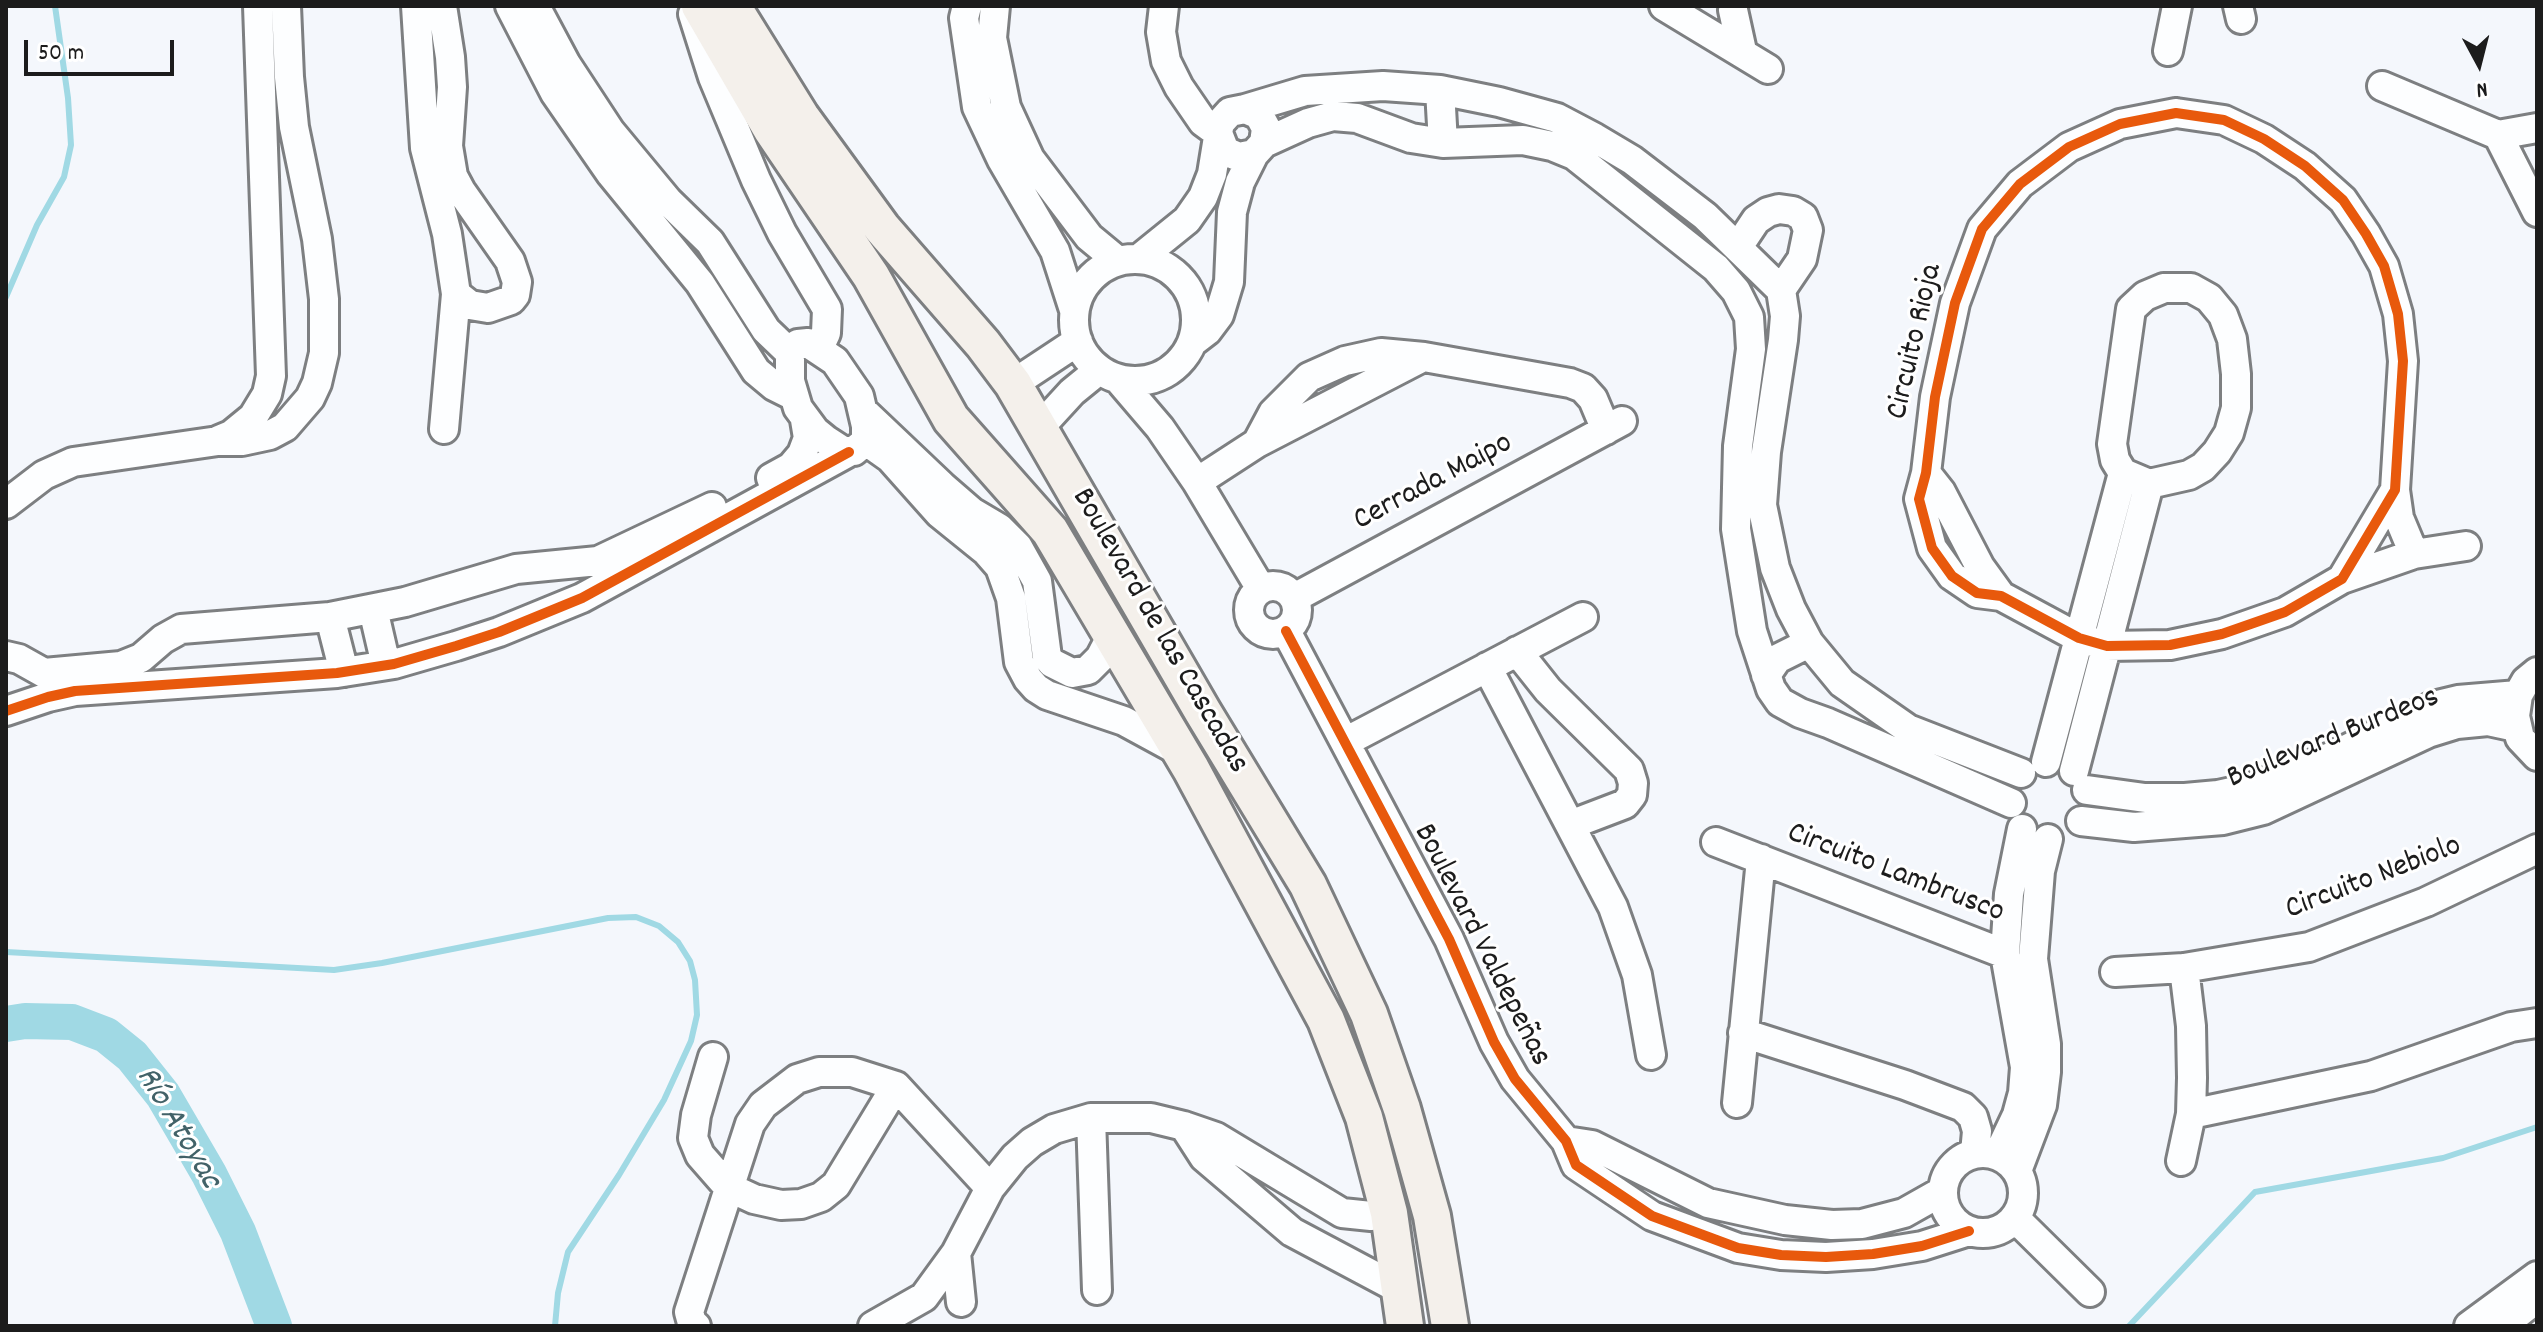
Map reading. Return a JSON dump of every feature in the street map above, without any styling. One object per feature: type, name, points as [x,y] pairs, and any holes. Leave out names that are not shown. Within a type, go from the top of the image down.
[{"type":"main road","name":"Boulevard de las Cascadas","points":[[700,6],[772,130],[871,276],[951,419],[1050,531],[1181,752],[1326,1020],[1364,1117],[1389,1213],[1405,1326]]},
{"type":"main road","name":"Boulevard de las Cascadas","points":[[732,6],[801,117],[882,228],[983,344],[1013,384],[1203,712],[1308,885],[1369,1014],[1402,1109],[1432,1216],[1450,1326]]},
{"type":"main road","points":[[931,381],[939,365],[954,352],[972,344],[983,344]]},
{"type":"main road","points":[[987,459],[1006,459],[1023,451],[1036,437],[1039,428]]},
{"type":"street","points":[[218,441],[231,435],[253,417],[267,394],[271,376],[258,6]]},
{"type":"street","points":[[6,504],[44,475],[73,462],[218,441],[254,439],[285,427],[302,408],[317,381],[324,353],[324,299],[294,127],[286,6]]},
{"type":"street","points":[[416,6],[425,148],[443,220],[456,294],[444,429]]},
{"type":"street","points":[[442,6],[450,57],[449,159],[461,191],[510,261],[515,271],[517,289],[511,300],[488,308],[470,305],[456,294]]},
{"type":"street","points":[[510,6],[532,54],[579,130],[700,283],[756,371],[774,386],[792,395]]},
{"type":"street","points":[[535,6],[566,64],[610,131],[668,201],[720,255],[766,330],[790,353]]},
{"type":"street","points":[[691,6],[713,77],[756,180],[827,309],[826,333],[819,348]]},
{"type":"street","points":[[967,6],[964,18],[977,107],[1002,160],[1055,251],[1074,310],[1074,332],[1083,353],[1160,428],[1197,482],[1261,589]]},
{"type":"street","points":[[995,6],[992,38],[1006,107],[1030,159],[1089,237],[1129,259],[1162,264],[1181,278],[1193,297],[1198,319],[1194,341],[1182,361],[1164,375],[1142,382],[1109,375],[1072,392],[1039,428]]},
{"type":"street","points":[[1164,6],[1161,32],[1166,61],[1179,87],[1228,123]]},
{"type":"street","points":[[1664,6],[1768,69]]},
{"type":"street","points":[[2168,51],[2177,6]]},
{"type":"street","points":[[1705,30],[1736,8],[1742,51]]},
{"type":"street","points":[[1228,123],[1305,91],[1383,86],[1440,90],[1557,118],[1632,160],[1693,206],[1781,290],[1785,316],[1766,452],[1762,505],[1775,568],[1809,643],[1842,683],[1908,729],[2034,768],[2059,763],[2081,780]]},
{"type":"street","points":[[2382,86],[2498,135],[2537,128]]},
{"type":"street","points":[[1440,90],[1443,143]]},
{"type":"street","name":"Circuito Rioja","points":[[2176,113],[2224,120],[2264,139],[2305,166],[2343,200],[2384,266],[2398,314],[2403,361],[2395,490],[2342,579],[2285,612],[2222,634],[2170,645],[2107,646],[2079,638],[2001,596],[1977,593],[1952,576],[1932,548],[1923,524],[1919,499],[1926,473],[1935,397],[1955,303],[1982,229],[2020,184],[2069,147],[2120,124],[2176,113]]},
{"type":"street","points":[[1194,341],[1207,331],[1219,315],[1229,282],[1232,212],[1240,182],[1259,149],[1266,128],[1259,115],[1228,123]]},
{"type":"street","points":[[1228,123],[1225,151],[1239,157],[1308,123],[1333,116],[1357,118],[1411,138],[1443,143],[1523,140],[1552,146],[1574,155],[1716,268],[1736,291],[1749,317],[1751,349],[1738,446],[1736,529],[1752,631],[1771,689],[1780,702],[1800,713],[1828,723],[2016,816],[2039,839],[2060,839],[2077,828],[2087,811],[2081,780],[2136,478]]},
{"type":"street","points":[[1074,310],[1082,288],[1097,271],[1129,259],[1187,220],[1203,197],[1228,123]]},
{"type":"street","points":[[2498,135],[2537,212]]},
{"type":"street","points":[[443,220],[473,208]]},
{"type":"street","points":[[1738,247],[1756,220],[1768,212],[1779,209],[1793,211],[1803,217],[1808,230],[1802,259],[1781,290]]},
{"type":"street","points":[[267,223],[311,215]]},
{"type":"street","points":[[668,244],[699,230]]},
{"type":"street","points":[[2164,288],[2191,288],[2209,298],[2223,315],[2232,339],[2236,408],[2229,433],[2203,467],[2189,475],[2136,478],[2115,460],[2112,444],[2131,309],[2145,296],[2164,288]]},
{"type":"street","points":[[1013,384],[1078,341]]},
{"type":"street","points":[[6,711],[61,693],[344,672],[386,665],[470,642],[552,611],[621,577],[741,502],[797,461],[808,438],[805,420],[792,395],[789,367],[790,353],[803,343],[819,348],[844,371],[859,396],[863,411],[857,446]]},
{"type":"street","name":"Cerrada Maipo","points":[[1197,482],[1257,443],[1424,357],[1570,383],[1583,388],[1614,425],[1294,598]]},
{"type":"street","points":[[1160,428],[1164,375]]},
{"type":"street","points":[[271,376],[317,381]]},
{"type":"street","points":[[1747,377],[1778,379]]},
{"type":"street","points":[[863,411],[950,494],[999,528],[1018,547],[1037,581],[1047,657],[1052,663],[1072,673],[1088,670],[1100,658],[1112,635]]},
{"type":"street","points":[[805,420],[826,440],[857,446],[890,458],[939,513],[986,551],[1000,567],[1011,598],[1019,662],[1036,688],[1047,695],[1124,721],[1181,752]]},
{"type":"street","points":[[6,656],[19,659],[38,671],[51,673],[121,666],[141,658],[181,629],[330,617],[373,609],[491,574],[598,561],[741,502],[857,446]]},
{"type":"street","points":[[1997,1160],[2017,1115],[2025,1067],[2005,954],[2016,816],[2011,791],[2034,768],[2136,478]]},
{"type":"street","points":[[2395,490],[2399,518],[2414,554]]},
{"type":"street","points":[[2342,579],[2414,554],[2466,546]]},
{"type":"street","points":[[536,567],[539,583],[552,611]]},
{"type":"street","points":[[1273,586],[1285,589],[1294,598],[1297,610],[1294,622],[1286,631],[1265,633],[1256,627],[1250,617],[1249,607],[1261,589],[1273,586]]},
{"type":"street","points":[[373,609],[386,665]]},
{"type":"street","points":[[330,617],[344,672]]},
{"type":"street","points":[[1345,742],[1583,617]]},
{"type":"street","name":"Boulevard Valdepeñas","points":[[1286,631],[1449,939],[1494,1042],[1515,1079],[1566,1141],[1576,1165],[1652,1216],[1738,1248],[1781,1255],[1826,1257],[1873,1254],[1922,1246],[1969,1231]]},
{"type":"street","points":[[1766,675],[1777,659],[1809,643]]},
{"type":"street","points":[[155,645],[158,674],[163,686]]},
{"type":"street","points":[[1517,651],[1548,690],[1629,770],[1633,783],[1632,795],[1625,804],[1570,825]]},
{"type":"street","points":[[1487,667],[1613,907],[1637,975],[1651,1055]]},
{"type":"street","points":[[2537,672],[2526,681],[2515,705],[2520,738],[2537,756]]},
{"type":"street","name":"Boulevard Burdeos","points":[[2081,780],[2145,798],[2196,797],[2239,791],[2333,756],[2433,706],[2458,700],[2518,695]]},
{"type":"street","name":"Boulevard Burdeos","points":[[2081,821],[2134,827],[2223,820],[2263,810],[2428,733],[2457,724],[2488,721],[2516,727]]},
{"type":"street","points":[[1997,1160],[2042,1105],[2046,1044],[2033,959],[2040,871],[2048,839]]},
{"type":"street","name":"Circuito Lambrusco","points":[[1716,842],[2005,954]]},
{"type":"street","name":"Circuito Nebiolo","points":[[2115,972],[2184,968],[2309,947],[2426,902],[2537,849]]},
{"type":"street","name":"Circuito Lambrusco","points":[[1737,1103],[1761,859]]},
{"type":"street","points":[[2181,1161],[2191,1114],[2191,1026],[2184,968]]},
{"type":"street","points":[[2191,1114],[2371,1076],[2524,1025],[2530,1006],[2537,1003]]},
{"type":"street","points":[[1743,1033],[1963,1107],[1973,1117],[1977,1131],[1997,1160],[2022,1183],[2024,1195],[2015,1218],[1998,1230],[1969,1231],[1949,1215],[1944,1204],[1946,1178],[1952,1167],[1963,1158],[1997,1160]]},
{"type":"street","points":[[713,1057],[696,1115],[693,1138],[700,1155],[728,1187],[754,1199],[781,1205],[801,1204],[821,1197],[836,1185],[896,1086]]},
{"type":"street","points":[[696,1326],[689,1312],[750,1124],[763,1105],[797,1079],[819,1072],[852,1072],[896,1086],[990,1188]]},
{"type":"street","points":[[873,1326],[924,1297],[956,1253],[990,1188],[1015,1157],[1054,1129],[1091,1118],[1151,1118],[1184,1126],[1216,1137],[1342,1213],[1371,1216],[1389,1213]]},
{"type":"street","points":[[1091,1118],[1097,1290]]},
{"type":"street","points":[[1184,1126],[1204,1157],[1292,1232],[1401,1290]]},
{"type":"street","points":[[1566,1141],[1592,1145],[1708,1203],[1785,1220],[1832,1225],[1862,1224],[1904,1213],[1943,1191]]},
{"type":"street","points":[[1695,1234],[1708,1203]]},
{"type":"street","points":[[2015,1218],[2090,1292]]},
{"type":"street","points":[[956,1253],[961,1302]]},
{"type":"street","points":[[2486,1324],[2537,1276]]},
{"type":"street","points":[[2486,1324],[2537,1298]]},
{"type":"waterway","points":[[6,297],[37,225],[64,177],[71,145],[55,6]]},
{"type":"waterway","points":[[6,952],[334,970],[608,918],[636,917],[659,926],[678,942],[690,961],[695,980],[697,1015],[691,1041],[664,1100],[568,1252],[558,1293],[555,1326]]},
{"type":"waterway","name":"Río Atoyac","points":[[6,1024],[25,1021],[72,1022],[106,1035],[132,1056],[163,1095],[209,1174],[238,1232],[274,1326]]},
{"type":"waterway","points":[[2129,1326],[2255,1192],[2443,1158],[2537,1127]]},
{"type":"cycle path","points":[[2176,113],[2224,120],[2264,139],[2305,166],[2343,200],[2366,234],[2384,266],[2398,314],[2403,361],[2395,490],[2342,579],[2285,612],[2222,634],[2170,645],[2107,646],[2079,638],[2001,596],[1977,593],[1952,576],[1932,548],[1919,499],[1926,473],[1935,397],[1955,303],[1982,229],[2020,184],[2069,147],[2120,124],[2176,113]]},
{"type":"cycle path","points":[[6,711],[75,691],[337,673],[394,664],[456,646],[582,598],[849,452]]},
{"type":"cycle path","points":[[1286,631],[1449,939],[1494,1042],[1515,1079],[1566,1141],[1576,1165],[1652,1216],[1738,1248],[1781,1255],[1826,1257],[1873,1254],[1922,1246],[1969,1231]]}]
